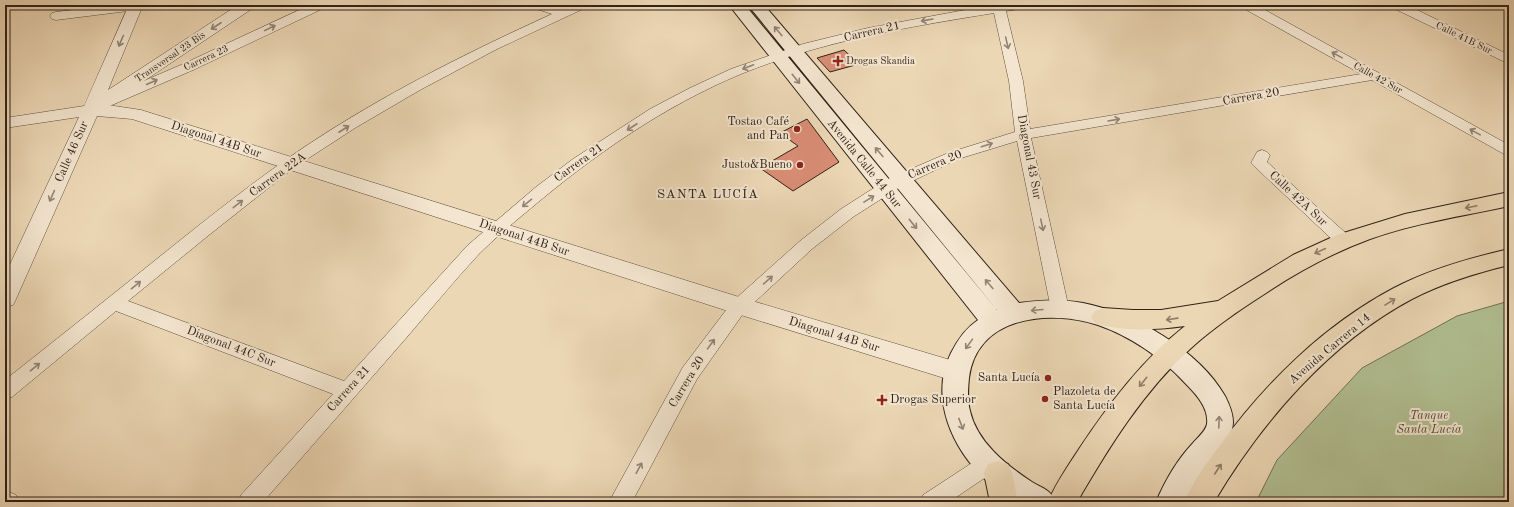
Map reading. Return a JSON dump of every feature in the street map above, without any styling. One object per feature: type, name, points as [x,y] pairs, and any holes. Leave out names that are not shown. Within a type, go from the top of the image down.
[{"type":"main road","name":"Avenida Calle 44 Sur","points":[[737,5],[786,54],[902,179],[1014,314]]},
{"type":"main road","name":"Avenida Calle 44 Sur","points":[[756,5],[786,54],[885,189],[993,322]]},
{"type":"main road","points":[[1062,502],[1092,450],[1140,386],[1169,353],[1195,330],[1224,308],[1295,263],[1343,240],[1381,228],[1509,199]]},
{"type":"main road","name":"Avenida Carrera 14","points":[[1198,502],[1218,467],[1257,416],[1309,363],[1357,323],[1391,301],[1438,278],[1509,257]]},
{"type":"main road","points":[[1042,502],[1008,482],[993,469],[973,446],[962,427],[954,396],[957,372],[963,352],[975,335],[993,322],[1014,314],[1044,309],[1084,312],[1104,317],[1132,320],[1164,320],[1192,316],[1224,308]]},
{"type":"main road","points":[[1104,317],[1153,341],[1169,353],[1197,377],[1214,401],[1221,422],[1218,431],[1198,458],[1170,502]]},
{"type":"main road","points":[[993,469],[1004,502]]},
{"type":"street","name":"Calle 46 Sur","points":[[5,299],[91,109],[136,5]]},
{"type":"street","points":[[56,16],[136,5]]},
{"type":"street","name":"Transversal 23 Bis","points":[[91,109],[248,5]]},
{"type":"street","name":"Carrera 23","points":[[91,109],[188,67],[320,5]]},
{"type":"street","points":[[538,5],[560,14]]},
{"type":"street","name":"Carrera 22A","points":[[5,391],[114,302],[290,164],[350,125],[416,87],[492,46],[581,5]]},
{"type":"street","name":"Carrera 21","points":[[249,502],[474,249],[495,229],[552,183],[602,146],[686,95],[731,74],[786,54],[894,27],[998,7],[1021,5]]},
{"type":"street","name":"Calle 42 Sur","points":[[1247,5],[1509,151]]},
{"type":"street","name":"Calle 41B Sur","points":[[1401,5],[1509,60]]},
{"type":"street","name":"Diagonal 43 Sur","points":[[998,7],[1016,81],[1023,135],[1060,310]]},
{"type":"street","name":"Carrera 20","points":[[620,502],[690,373],[739,306],[806,245],[847,213],[902,179],[953,156],[1023,135],[1374,76]]},
{"type":"street","points":[[5,123],[91,109]]},
{"type":"street","name":"Diagonal 44B Sur","points":[[91,109],[111,110],[135,114],[739,306],[957,372]]},
{"type":"street","name":"Calle 42A Sur","points":[[1262,155],[1259,163],[1343,240]]},
{"type":"street","name":"Diagonal 44C Sur","points":[[114,302],[348,391]]},
{"type":"street","points":[[931,502],[993,469]]},
{"type":"green space","name":"Tanque Santa Lucía","points":[[1509,301],[1509,502],[1256,502],[1277,460],[1362,368],[1457,316]]},
{"type":"building","name":"Drogas Skandia","points":[[844,50],[859,64],[830,72],[817,58]]},
{"type":"building","name":"Justo&Bueno","points":[[807,119],[839,162],[793,191],[760,168],[798,146],[780,133]]},
{"type":"place","name":"Drogas Skandia","points":[[838,61]]},
{"type":"place","name":"Tostao Café and Pan","points":[[797,129]]},
{"type":"place","name":"Justo&Bueno","points":[[800,165]]},
{"type":"place","name":"Santa Lucía","points":[[1048,378]]},
{"type":"place","name":"Plazoleta de Santa Lucía","points":[[1045,399]]},
{"type":"place","name":"Drogas Superior","points":[[882,400]]},
{"type":"district","name":"SANTA LUCÍA","points":[[708,194]]}]
